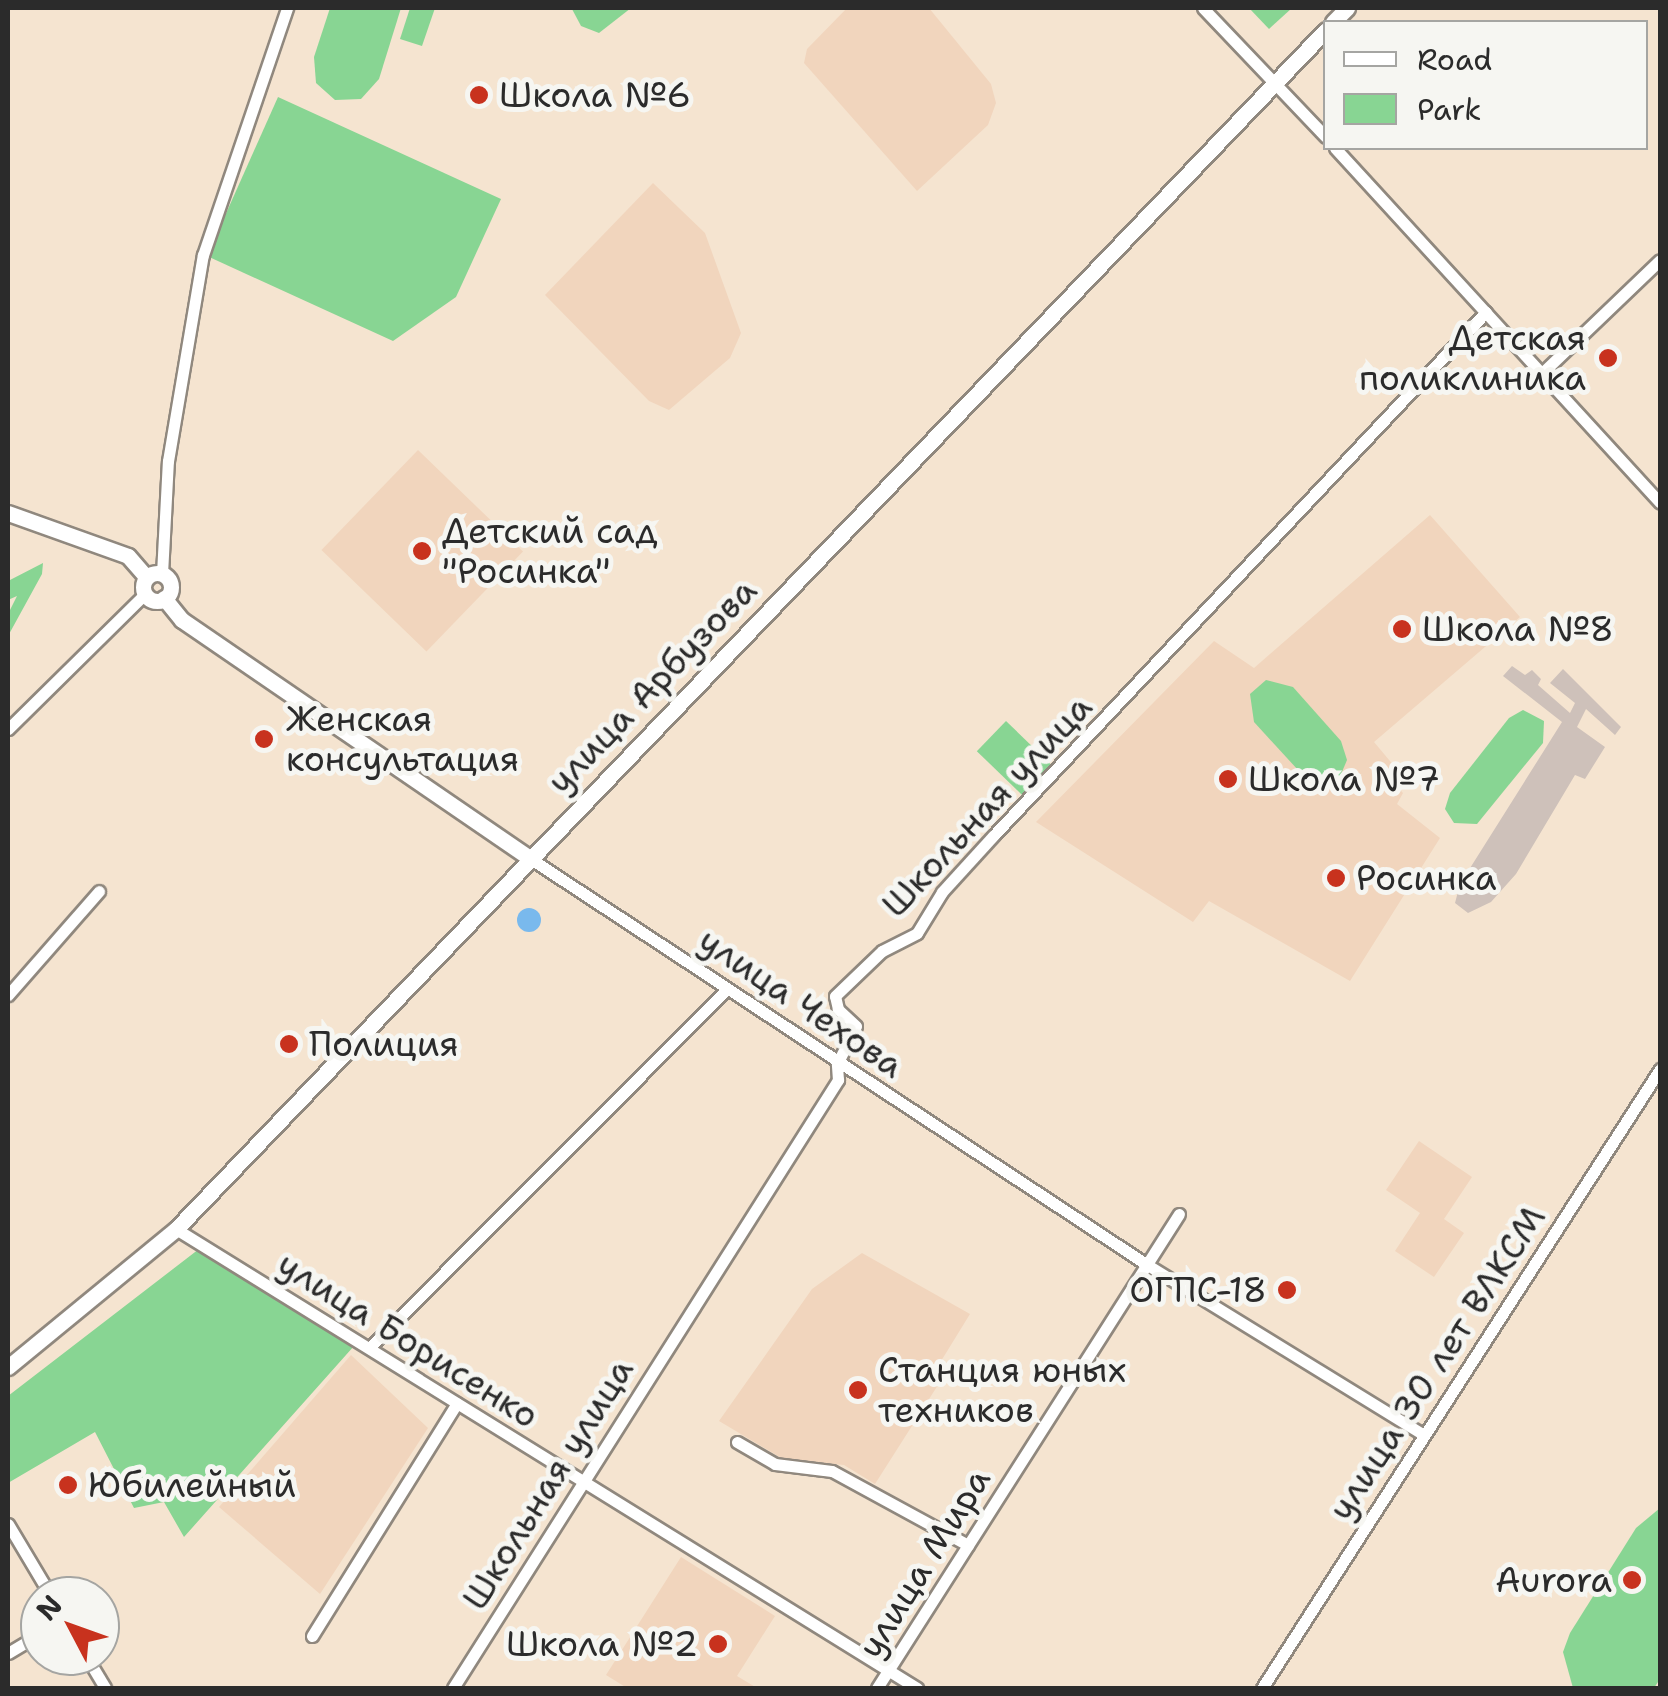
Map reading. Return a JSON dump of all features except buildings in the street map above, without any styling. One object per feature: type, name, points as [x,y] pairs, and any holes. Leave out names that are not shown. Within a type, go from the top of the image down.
[{"type":"street","points":[[8,729],[151,582],[203,255],[287,8]]},
{"type":"street","points":[[1203,8],[1323,134]]},
{"type":"street","name":"улица Арбузова","points":[[8,1367],[176,1229],[528,856],[1323,33]]},
{"type":"street","points":[[1338,150],[1660,503]]},
{"type":"street","points":[[1542,373],[1660,260]]},
{"type":"street","name":"Школьная улица","points":[[454,1688],[838,1080],[837,1064],[856,1026],[838,1009],[836,996],[882,951],[917,933],[942,892],[1486,312]]},
{"type":"street","points":[[8,513],[128,556],[164,598],[171,586],[151,582]]},
{"type":"street","name":"улица Чехова","points":[[164,598],[182,620],[837,1064],[1146,1264],[1422,1434]]},
{"type":"street","points":[[8,995],[100,891]]},
{"type":"street","points":[[369,1348],[726,990]]},
{"type":"street","name":"улица 30 лет ВЛКСМ","points":[[1262,1688],[1660,1069]]},
{"type":"street","name":"улица Мира","points":[[877,1688],[1179,1214]]},
{"type":"street","name":"улица Борисенко","points":[[176,1229],[917,1688]]},
{"type":"street","points":[[312,1636],[457,1403]]},
{"type":"street","points":[[737,1442],[775,1464],[832,1471],[968,1545]]},
{"type":"street","points":[[8,1524],[39,1576]]},
{"type":"shaded area","points":[[847,8],[929,8],[991,84],[996,103],[988,125],[917,191],[804,63],[807,49]]},
{"type":"shaded area","points":[[653,183],[705,233],[741,333],[730,358],[669,410],[649,401],[545,295]]},
{"type":"shaded area","name":"Детский сад \"Росинка\"","points":[[418,450],[523,551],[426,651],[321,550]]},
{"type":"shaded area","points":[[1430,515],[1520,617],[1374,742],[1395,767],[1386,775],[1403,793],[1397,804],[1440,838],[1350,981],[1209,901],[1193,922],[1036,822],[1214,641],[1254,668]]},
{"type":"shaded area","points":[[1512,666],[1525,675],[1532,670],[1541,679],[1538,685],[1570,713],[1575,703],[1550,683],[1563,669],[1621,727],[1615,735],[1586,709],[1577,727],[1605,747],[1585,779],[1575,775],[1516,874],[1491,902],[1468,913],[1455,903],[1460,884],[1562,722],[1503,676]]},
{"type":"shaded area","points":[[1419,1141],[1472,1177],[1444,1219],[1464,1233],[1434,1277],[1395,1251],[1420,1213],[1386,1190]]},
{"type":"shaded area","points":[[862,1253],[970,1314],[930,1379],[938,1385],[875,1484],[844,1465],[783,1459],[719,1421],[812,1289]]},
{"type":"shaded area","points":[[351,1355],[428,1428],[320,1594],[219,1507]]},
{"type":"shaded area","points":[[681,1557],[775,1616],[737,1676],[757,1688],[627,1688],[606,1675]]},
{"type":"green space","points":[[330,8],[401,8],[379,79],[361,99],[335,100],[316,83],[314,57]]},
{"type":"green space","points":[[410,8],[435,8],[422,46],[400,39]]},
{"type":"green space","points":[[631,8],[599,33],[581,26],[572,9]]},
{"type":"green space","points":[[1249,8],[1292,8],[1269,29]]},
{"type":"green space","points":[[278,97],[501,199],[456,297],[393,341],[207,256]]},
{"type":"green space","points":[[43,563],[42,574],[8,636],[8,614],[17,596],[8,600],[10,580]]},
{"type":"green space","points":[[1266,680],[1293,687],[1341,741],[1347,760],[1339,779],[1309,782],[1254,722],[1250,694]]},
{"type":"green space","points":[[1523,710],[1544,721],[1543,743],[1477,824],[1454,823],[1445,809],[1450,793],[1509,718]]},
{"type":"green space","points":[[1006,721],[1052,765],[1023,796],[977,751]]},
{"type":"green space","points":[[199,1249],[354,1346],[184,1537],[164,1502],[134,1508],[95,1432],[8,1483],[8,1396]]},
{"type":"green space","name":"Aurora","points":[[1660,1508],[1660,1679],[1654,1688],[1573,1688],[1563,1652],[1570,1633],[1636,1528]]},
{"type":"water","points":[[529,908],[541,920],[529,932],[517,920]]},
{"type":"place","name":"Школа №6","points":[[479,95]]},
{"type":"place","name":"Детская поликлиника","points":[[1608,358]]},
{"type":"place","name":"Детский сад \"Росинка\"","points":[[422,551]]},
{"type":"place","name":"Школа №8","points":[[1402,629]]},
{"type":"place","name":"Женская консультация","points":[[264,739]]},
{"type":"place","name":"Школа №7","points":[[1228,779]]},
{"type":"place","name":"Росинка","points":[[1336,878]]},
{"type":"place","name":"Полиция","points":[[289,1044]]},
{"type":"place","name":"ОГПС-18","points":[[1287,1290]]},
{"type":"place","name":"Станция юных техников","points":[[858,1390]]},
{"type":"place","name":"Юбилейный","points":[[68,1485]]},
{"type":"place","name":"Aurora","points":[[1632,1580]]},
{"type":"place","name":"Школа №2","points":[[718,1644]]}]
